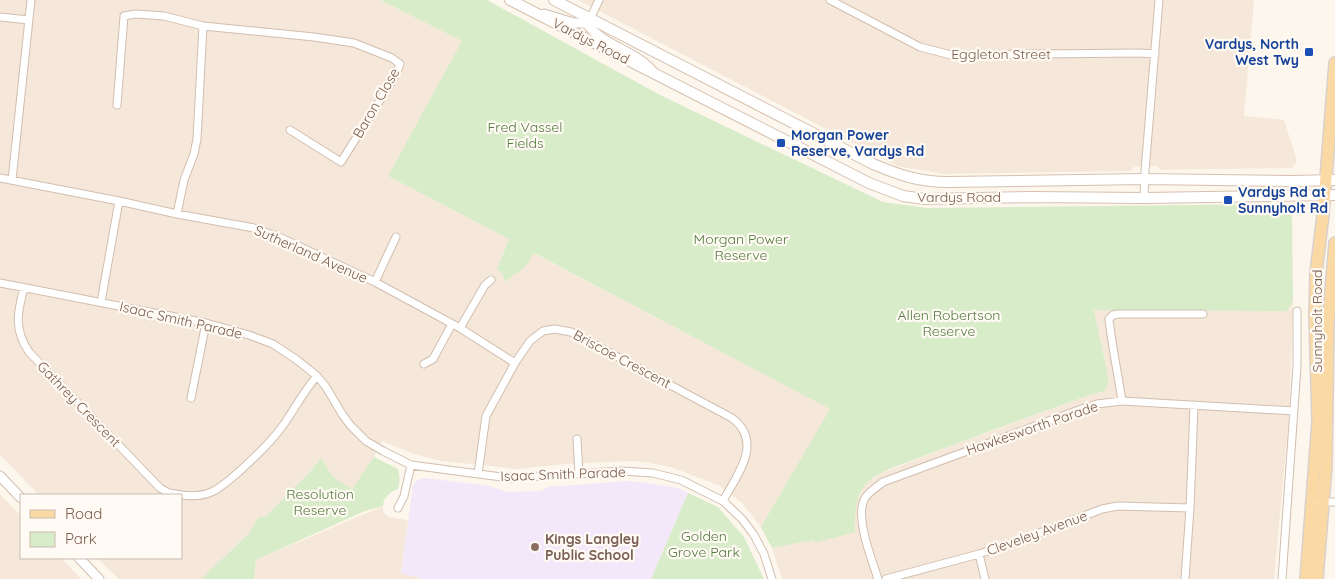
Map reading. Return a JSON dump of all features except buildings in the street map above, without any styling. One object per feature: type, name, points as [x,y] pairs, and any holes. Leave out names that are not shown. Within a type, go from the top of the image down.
[{"type":"main road","name":"Vardys Road","points":[[510,0],[869,183],[903,196],[925,199],[1330,195]]},
{"type":"main road","name":"Vardys Road","points":[[554,0],[873,164],[907,177],[925,181],[948,182],[1144,179],[1331,180]]},
{"type":"main road","name":"Sunnyholt Road","points":[[1306,579],[1324,502],[1318,421],[1315,315],[1316,273],[1330,195],[1335,63]]},
{"type":"main road","name":"Sunnyholt Road","points":[[1317,579],[1324,502],[1328,326],[1335,243]]},
{"type":"street","points":[[12,180],[31,0]]},
{"type":"street","points":[[599,0],[588,25],[617,47],[644,62],[656,75]]},
{"type":"street","name":"Eggleton Street","points":[[830,0],[920,47],[951,56],[1155,54]]},
{"type":"street","points":[[1144,198],[1159,0]]},
{"type":"street","points":[[528,9],[578,24],[584,24],[590,18]]},
{"type":"street","points":[[117,105],[124,16],[136,14],[164,16],[203,26],[197,140],[184,180],[177,214]]},
{"type":"street","points":[[0,17],[29,20]]},
{"type":"street","name":"Baron Close","points":[[203,26],[314,37],[354,44],[392,58],[400,64],[394,78],[341,162],[290,130]]},
{"type":"street","name":"Sutherland Avenue","points":[[0,178],[254,228],[279,237],[375,282],[460,328],[515,364]]},
{"type":"street","points":[[101,302],[119,201]]},
{"type":"street","points":[[375,282],[396,237]]},
{"type":"street","points":[[460,328],[485,285],[491,280]]},
{"type":"street","name":"Isaac Smith Parade","points":[[0,283],[206,323],[273,344],[298,360],[317,376],[350,425],[362,437],[375,446],[411,464],[509,478],[622,471],[653,473],[681,480],[723,501],[742,519],[754,535],[764,554],[772,579]]},
{"type":"street","name":"Gathrey Crescent","points":[[24,288],[17,322],[18,331],[29,352],[160,488],[168,493],[174,494]]},
{"type":"street","points":[[1282,579],[1298,351],[1297,312]]},
{"type":"street","points":[[1122,401],[1109,319],[1113,315],[1118,314],[1203,314]]},
{"type":"street","points":[[191,398],[206,323]]},
{"type":"street","points":[[424,364],[433,359],[452,324]]},
{"type":"street","name":"Briscoe Crescent","points":[[478,474],[486,416],[530,341],[543,331],[555,328],[566,330],[737,422],[744,431],[747,449],[745,458],[723,501]]},
{"type":"street","name":"Gathrey Crescent","points":[[182,495],[198,496],[224,486],[274,436],[317,376]]},
{"type":"street","name":"Hawkesworth Parade","points":[[878,579],[862,527],[861,511],[864,500],[871,491],[883,482],[1087,406],[1097,404],[1122,401],[1294,411]]},
{"type":"street","points":[[1184,579],[1190,508],[1194,406]]},
{"type":"street","points":[[577,439],[579,474]]},
{"type":"street","points":[[398,508],[404,496],[411,464]]},
{"type":"street","points":[[0,476],[20,497]]},
{"type":"street","name":"Cleveley Avenue","points":[[886,579],[979,554],[1102,509],[1118,506],[1190,508]]},
{"type":"street","points":[[979,554],[985,579]]},
{"type":"street","points":[[80,559],[99,579]]},
{"type":"shaded area","points":[[0,0],[380,0],[463,41],[388,176],[509,239],[497,269],[525,267],[533,253],[831,409],[761,527],[743,504],[720,486],[671,467],[630,461],[516,469],[442,461],[417,455],[382,441],[353,490],[333,477],[320,459],[308,474],[266,516],[259,517],[248,534],[201,579],[119,579],[98,559],[182,559],[182,494],[38,494],[0,455]]},
{"type":"shaded area","points":[[578,0],[1254,0],[1244,116],[1284,120],[1297,161],[1292,168],[1161,170],[1157,166],[1134,167],[1131,171],[944,174],[897,166]]},
{"type":"shaded area","points":[[1293,301],[1289,416],[1274,579],[782,579],[772,548],[814,540],[854,515],[858,499],[866,483],[882,473],[953,445],[1105,391],[1109,379],[1094,310],[1287,311]]},
{"type":"shaded area","name":"Kings Langley Public School","points":[[425,478],[489,486],[508,492],[541,491],[548,487],[627,481],[677,488],[688,493],[651,579],[424,579],[401,573],[413,486],[417,480]]},
{"type":"shaded area","points":[[0,494],[20,515],[20,559],[62,559],[81,579],[0,579]]},
{"type":"shaded area","points":[[383,506],[383,512],[389,517],[408,520],[401,573],[424,579],[254,579],[256,560]]},
{"type":"green space","points":[[380,0],[487,0],[660,95],[883,202],[927,208],[1282,204],[1290,208],[1292,214],[1293,301],[1287,311],[1094,310],[1109,380],[1105,391],[1004,426],[884,472],[871,480],[862,489],[855,513],[855,532],[815,543],[814,540],[772,548],[761,527],[830,409],[534,253],[525,267],[504,282],[503,274],[497,269],[509,239],[388,176],[462,41]]},
{"type":"green space","name":"Resolution Reserve","points":[[374,457],[398,469],[399,472],[398,489],[391,492],[384,500],[383,506],[365,511],[256,560],[254,579],[201,579],[248,534],[259,517],[266,516],[308,474],[321,458],[333,477],[352,489]]},
{"type":"green space","name":"Golden Grove Park","points":[[688,493],[718,507],[744,537],[764,579],[651,579]]},
{"type":"place","name":"Vardys, North West Twy","points":[[1309,52]]},
{"type":"place","name":"Morgan Power Reserve, Vardys Rd","points":[[781,143]]},
{"type":"place","name":"Vardys Rd at Sunnyholt Rd","points":[[1228,200]]},
{"type":"place","name":"Kings Langley Public School","points":[[535,547]]},
{"type":"park label","name":"Fred Vassel Fields","points":[[525,136]]},
{"type":"park label","name":"Morgan Power Reserve","points":[[741,248]]},
{"type":"park label","name":"Allen Robertson Reserve","points":[[949,324]]}]
